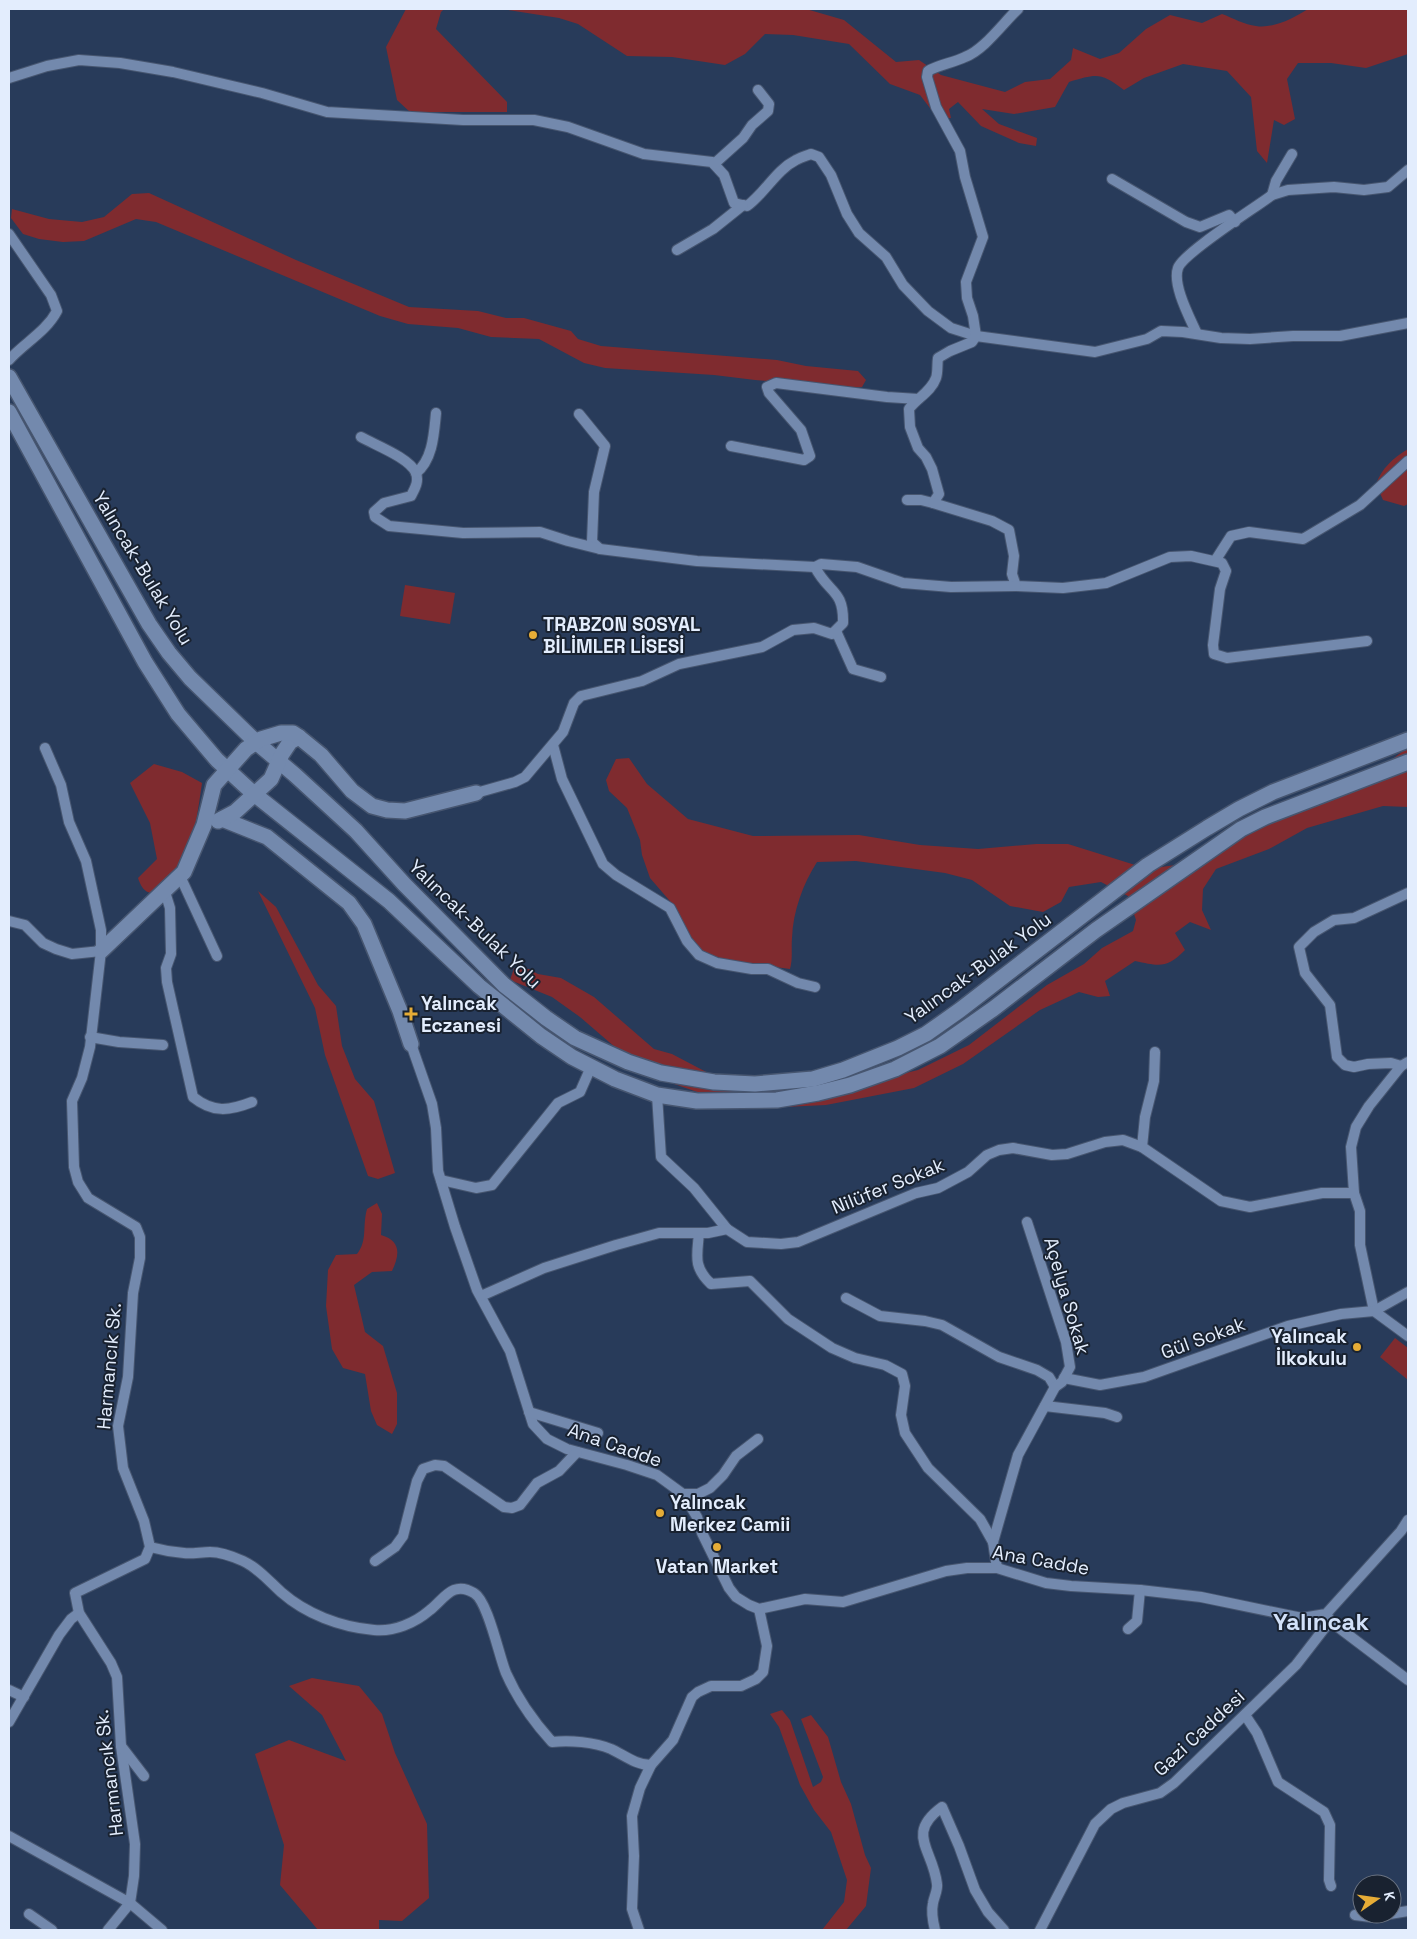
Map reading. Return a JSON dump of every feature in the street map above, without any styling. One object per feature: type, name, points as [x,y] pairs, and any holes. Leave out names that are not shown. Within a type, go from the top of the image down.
[{"type":"main road","name":"Yalıncak-Bulak Yolu","points":[[9,377],[149,624],[168,653],[190,678],[256,742],[279,760],[356,831],[404,884],[498,979],[546,1018],[575,1038],[628,1062],[662,1073],[714,1082],[755,1084],[812,1078],[877,1058],[926,1034],[1059,935],[1148,865],[1239,809],[1273,792],[1408,740]]},
{"type":"main road","name":"Yalıncak-Bulak Yolu","points":[[9,412],[114,606],[178,714],[188,728],[228,771],[254,794],[389,900],[479,986],[541,1036],[572,1057],[591,1067],[615,1079],[657,1095],[697,1101],[778,1100],[818,1094],[895,1069],[940,1046],[1096,930],[1241,829],[1264,816],[1408,762]]},
{"type":"main road","points":[[101,951],[180,876],[190,861],[204,825],[214,785],[241,755],[256,742],[281,733],[293,733],[321,755],[352,791],[372,806],[387,810],[405,811],[476,794]]},
{"type":"main road","points":[[204,825],[235,812],[270,779],[290,742],[299,737]]},
{"type":"main road","points":[[222,819],[266,837],[349,903],[364,924],[400,1010],[411,1044]]},
{"type":"street","points":[[933,503],[938,494],[932,469],[926,457],[918,448],[910,427],[909,409],[928,392],[936,378],[938,358],[972,342],[976,336],[973,316],[967,298],[966,282],[983,236],[964,177],[960,151],[936,107],[926,77],[928,71],[939,65],[966,57],[977,50],[1018,9]]},
{"type":"street","points":[[9,78],[48,66],[79,60],[120,63],[174,72],[262,93],[328,112],[463,120],[534,120],[568,127],[644,154],[712,162],[724,175],[734,203],[747,206],[758,198],[777,176],[795,160],[811,154],[819,157],[831,175],[847,214],[859,233],[886,257],[903,285],[928,311],[951,328],[976,336],[1095,352],[1147,339],[1161,331],[1221,338],[1250,339],[1293,336],[1340,336],[1408,323]]},
{"type":"street","points":[[714,164],[743,138],[752,124],[768,111],[769,104],[758,90]]},
{"type":"street","points":[[1272,195],[1276,180],[1292,154]]},
{"type":"street","points":[[1197,334],[1184,305],[1177,282],[1178,268],[1191,251],[1236,222],[1272,195],[1288,190],[1334,187],[1364,190],[1388,187],[1408,170]]},
{"type":"street","points":[[1112,179],[1186,222],[1200,227],[1229,215],[1236,222]]},
{"type":"street","points":[[677,250],[713,229],[744,205]]},
{"type":"street","points":[[9,234],[51,295],[56,311],[50,324],[21,347],[9,360]]},
{"type":"street","points":[[731,446],[804,460],[810,456],[801,430],[769,392],[767,387],[776,383],[918,399]]},
{"type":"street","points":[[416,473],[421,469],[432,446],[436,413]]},
{"type":"street","points":[[579,414],[605,446],[594,492],[592,542],[600,549]]},
{"type":"street","points":[[361,437],[408,462],[416,473],[417,484],[411,496],[384,503],[374,512],[375,517],[390,526],[464,533],[540,532],[600,549],[697,561],[815,567],[821,564],[857,567],[903,583],[951,588],[1016,586],[1063,588],[1106,583],[1170,557],[1191,556],[1222,563],[1226,571],[1220,589],[1213,645],[1214,654],[1227,658],[1367,641]]},
{"type":"street","points":[[1215,561],[1231,536],[1249,532],[1303,538],[1360,505],[1408,461]]},
{"type":"street","points":[[907,500],[921,500],[933,503],[992,521],[1009,530],[1014,556],[1012,574],[1016,586]]},
{"type":"street","points":[[476,794],[525,777],[563,732],[574,703],[581,696],[642,681],[679,664],[762,647],[793,630],[814,628],[832,634],[843,623],[844,610],[839,596],[820,576],[815,567]]},
{"type":"street","points":[[836,631],[853,669],[881,677]]},
{"type":"street","points":[[552,745],[562,779],[604,864],[616,875],[670,908],[687,941],[699,955],[717,963],[752,969],[768,969],[798,983],[815,987]]},
{"type":"street","name":"Harmancık Sk.","points":[[45,748],[61,785],[68,822],[86,860],[98,912],[101,951],[90,1037],[82,1078],[72,1101],[74,1167],[78,1182],[88,1198],[136,1227],[140,1238],[140,1258],[133,1292],[128,1377],[118,1426],[123,1468],[144,1522],[150,1547]]},
{"type":"street","points":[[180,876],[217,956]]},
{"type":"street","points":[[165,892],[170,908],[171,954],[166,968],[167,982],[193,1096],[202,1104],[218,1109],[234,1109],[252,1102]]},
{"type":"street","points":[[1405,1064],[1368,1064],[1354,1067],[1345,1065],[1337,1057],[1330,1005],[1305,974],[1299,947],[1314,932],[1334,920],[1354,918],[1408,893]]},
{"type":"street","points":[[9,921],[24,925],[43,942],[56,949],[72,954],[101,951]]},
{"type":"street","points":[[90,1037],[118,1042],[163,1045]]},
{"type":"street","name":"Ana Cadde","points":[[411,1044],[432,1104],[436,1128],[438,1172],[458,1236],[481,1296],[510,1351],[533,1424],[547,1439],[567,1450],[627,1465],[657,1475],[683,1494],[696,1517],[702,1534],[729,1588],[736,1597],[759,1609],[805,1599],[843,1602],[946,1571],[967,1568],[997,1568],[1046,1583],[1140,1590],[1200,1597],[1302,1618],[1328,1618]]},
{"type":"street","points":[[1142,1147],[1145,1117],[1154,1081],[1154,1052]]},
{"type":"street","points":[[1405,1064],[1369,1106],[1356,1127],[1351,1147],[1354,1193],[1360,1211],[1360,1245],[1374,1311],[1408,1336]]},
{"type":"street","points":[[441,1180],[476,1188],[492,1185],[558,1102],[580,1092],[591,1067]]},
{"type":"street","name":"Nilüfer Sokak","points":[[657,1095],[661,1157],[694,1188],[727,1229],[747,1242],[781,1244],[798,1242],[916,1193],[938,1188],[968,1172],[987,1155],[999,1150],[1013,1148],[1052,1156],[1067,1154],[1105,1142],[1123,1140],[1142,1147],[1221,1201],[1250,1207],[1322,1193],[1354,1193]]},
{"type":"street","name":"Açelya Sokak","points":[[993,1542],[1018,1455],[1054,1387],[1062,1382],[1070,1367],[1066,1342],[1028,1222]]},
{"type":"street","points":[[481,1296],[544,1268],[659,1233],[699,1233],[727,1229]]},
{"type":"street","points":[[699,1233],[698,1264],[701,1275],[711,1284],[750,1281],[788,1319],[832,1348],[854,1358],[885,1365],[902,1374],[905,1386],[901,1415],[905,1433],[928,1468],[980,1519],[993,1542],[997,1568]]},
{"type":"street","name":"Gül Sokak","points":[[1064,1378],[1100,1385],[1144,1377],[1288,1326],[1342,1314],[1374,1311],[1408,1292]]},
{"type":"street","points":[[846,1298],[880,1316],[925,1321],[942,1325],[999,1357],[1037,1370],[1049,1377],[1054,1387]]},
{"type":"street","points":[[1045,1406],[1105,1413],[1117,1417]]},
{"type":"street","points":[[528,1412],[598,1433]]},
{"type":"street","points":[[683,1494],[698,1494],[710,1488],[723,1475],[736,1456],[758,1439]]},
{"type":"street","points":[[375,1561],[394,1547],[403,1536],[417,1482],[423,1469],[435,1465],[444,1466],[504,1507],[512,1508],[520,1505],[537,1482],[560,1471],[576,1452]]},
{"type":"street","points":[[1408,1520],[1338,1601],[1328,1618],[1408,1680]]},
{"type":"street","points":[[9,1722],[59,1635],[79,1612],[75,1593],[145,1559],[150,1547],[185,1553],[213,1552],[242,1561],[266,1576],[281,1592],[317,1616],[347,1625],[375,1630],[401,1628],[430,1610],[442,1597],[452,1590],[463,1589],[476,1593],[484,1607],[506,1673],[525,1708],[552,1742],[586,1743],[609,1748],[642,1765],[651,1765]]},
{"type":"street","points":[[1128,1629],[1137,1621],[1140,1590]]},
{"type":"street","points":[[639,1930],[632,1909],[634,1856],[632,1816],[640,1788],[651,1765],[672,1740],[692,1697],[712,1686],[741,1686],[756,1679],[763,1672],[767,1646],[759,1609]]},
{"type":"street","name":"Harmancık Sk.","points":[[79,1612],[117,1677],[121,1746],[134,1844],[134,1876],[130,1903]]},
{"type":"street","name":"Gazi Caddesi","points":[[1040,1930],[1095,1824],[1112,1809],[1123,1803],[1160,1793],[1174,1783],[1296,1665],[1328,1618]]},
{"type":"street","points":[[9,1690],[24,1697]]},
{"type":"street","points":[[1244,1715],[1257,1733],[1278,1782],[1324,1812],[1330,1825],[1329,1872],[1331,1886]]},
{"type":"street","points":[[121,1746],[144,1776]]},
{"type":"street","points":[[935,1930],[933,1905],[937,1885],[922,1834],[923,1825],[942,1807],[975,1890],[988,1912],[1004,1930]]},
{"type":"street","points":[[9,1836],[130,1903],[162,1930]]},
{"type":"street","points":[[108,1930],[130,1903]]},
{"type":"street","points":[[29,1914],[52,1930]]},
{"type":"shaded area","points":[[406,9],[444,9],[441,12],[436,29],[507,102],[507,112],[410,112],[397,100],[386,47]]},
{"type":"shaded area","points":[[502,9],[806,9],[844,20],[896,62],[919,60],[941,75],[1005,92],[1025,82],[1050,79],[1071,60],[1073,48],[1100,59],[1119,53],[1146,29],[1170,15],[1202,23],[1222,14],[1248,24],[1263,27],[1283,22],[1308,9],[1408,9],[1408,54],[1366,68],[1331,63],[1298,63],[1287,79],[1295,119],[1284,125],[1274,120],[1267,163],[1257,151],[1251,97],[1227,71],[1183,64],[1144,78],[1124,90],[1103,77],[1092,76],[1069,82],[1055,107],[1014,114],[982,109],[999,124],[1037,138],[1036,146],[1019,143],[981,126],[958,102],[949,109],[951,118],[939,120],[920,95],[890,84],[849,44],[793,35],[765,34],[745,54],[725,65],[672,57],[627,56],[578,24],[559,18]]},
{"type":"shaded area","points":[[149,193],[296,260],[409,307],[478,311],[506,318],[524,318],[571,331],[578,339],[601,346],[777,360],[806,366],[858,371],[866,380],[862,387],[847,388],[714,375],[605,368],[584,363],[539,339],[491,337],[458,328],[408,324],[380,316],[156,222],[136,219],[84,241],[63,242],[39,239],[23,234],[11,218],[12,209],[49,219],[82,222],[104,217],[132,194]]},
{"type":"shaded area","points":[[1408,449],[1408,504],[1404,506],[1383,500],[1376,484],[1381,473],[1389,464]]},
{"type":"shaded area","points":[[405,585],[455,593],[450,624],[400,616]]},
{"type":"shaded area","points":[[1408,747],[1408,807],[1383,806],[1307,828],[1269,849],[1216,869],[1203,889],[1202,910],[1211,930],[1190,922],[1175,933],[1185,950],[1179,956],[1168,963],[1157,965],[1135,961],[1105,981],[1110,996],[1098,997],[1079,992],[1040,1010],[963,1064],[914,1088],[826,1105],[764,1108],[723,1101],[660,1079],[623,1054],[580,1017],[552,997],[510,980],[514,968],[529,969],[538,974],[561,978],[594,997],[654,1049],[672,1054],[712,1075],[873,1081],[918,1070],[969,1045],[1047,985],[1084,964],[1102,948],[1133,931],[1136,920],[1128,896],[1101,882],[1069,887],[1061,902],[1043,912],[1010,906],[972,880],[945,873],[856,861],[817,862],[807,879],[797,908],[793,928],[790,969],[717,959],[701,951],[690,936],[675,907],[650,878],[642,855],[640,840],[627,808],[609,791],[606,780],[616,759],[629,758],[647,784],[688,819],[753,836],[859,835],[920,845],[978,849],[1036,844],[1068,844],[1148,869],[1175,865],[1255,820],[1288,810],[1346,777],[1381,768]]},
{"type":"shaded area","points":[[154,764],[182,772],[202,783],[190,844],[182,863],[159,895],[145,890],[138,878],[157,859],[150,823],[130,783]]},
{"type":"shaded area","points":[[258,891],[276,907],[318,985],[336,1006],[342,1046],[355,1079],[374,1101],[395,1173],[378,1179],[368,1176],[325,1055],[315,1008]]},
{"type":"shaded area","points":[[377,1203],[382,1214],[381,1235],[388,1238],[395,1245],[397,1249],[396,1259],[392,1271],[372,1272],[354,1285],[365,1332],[383,1346],[397,1393],[397,1424],[392,1434],[377,1425],[371,1411],[365,1374],[343,1368],[332,1349],[326,1306],[328,1270],[336,1255],[357,1254],[364,1238],[367,1209]]},
{"type":"shaded area","points":[[1395,1338],[1408,1348],[1408,1380],[1380,1357]]},
{"type":"shaded area","points":[[312,1678],[359,1686],[382,1714],[395,1753],[427,1824],[429,1898],[402,1921],[379,1920],[379,1930],[318,1930],[280,1885],[284,1845],[255,1754],[289,1740],[346,1761],[322,1715],[289,1686]]},
{"type":"shaded area","points":[[782,1710],[790,1720],[813,1787],[821,1782],[823,1777],[801,1719],[811,1715],[828,1737],[841,1782],[851,1804],[865,1855],[871,1868],[866,1906],[846,1930],[822,1930],[844,1902],[847,1880],[831,1832],[814,1810],[800,1785],[779,1727],[770,1714]]},
{"type":"place","name":"TRABZON SOSYAL BİLİMLER LİSESİ","points":[[533,635]]},
{"type":"place","name":"Yalıncak Eczanesi","points":[[411,1014]]},
{"type":"place","name":"Yalıncak İlkokulu","points":[[1357,1347]]},
{"type":"place","name":"Yalıncak Merkez Camii","points":[[660,1513]]},
{"type":"place","name":"Vatan Market","points":[[717,1547]]},
{"type":"district","name":"Yalıncak","points":[[1321,1621]]}]
